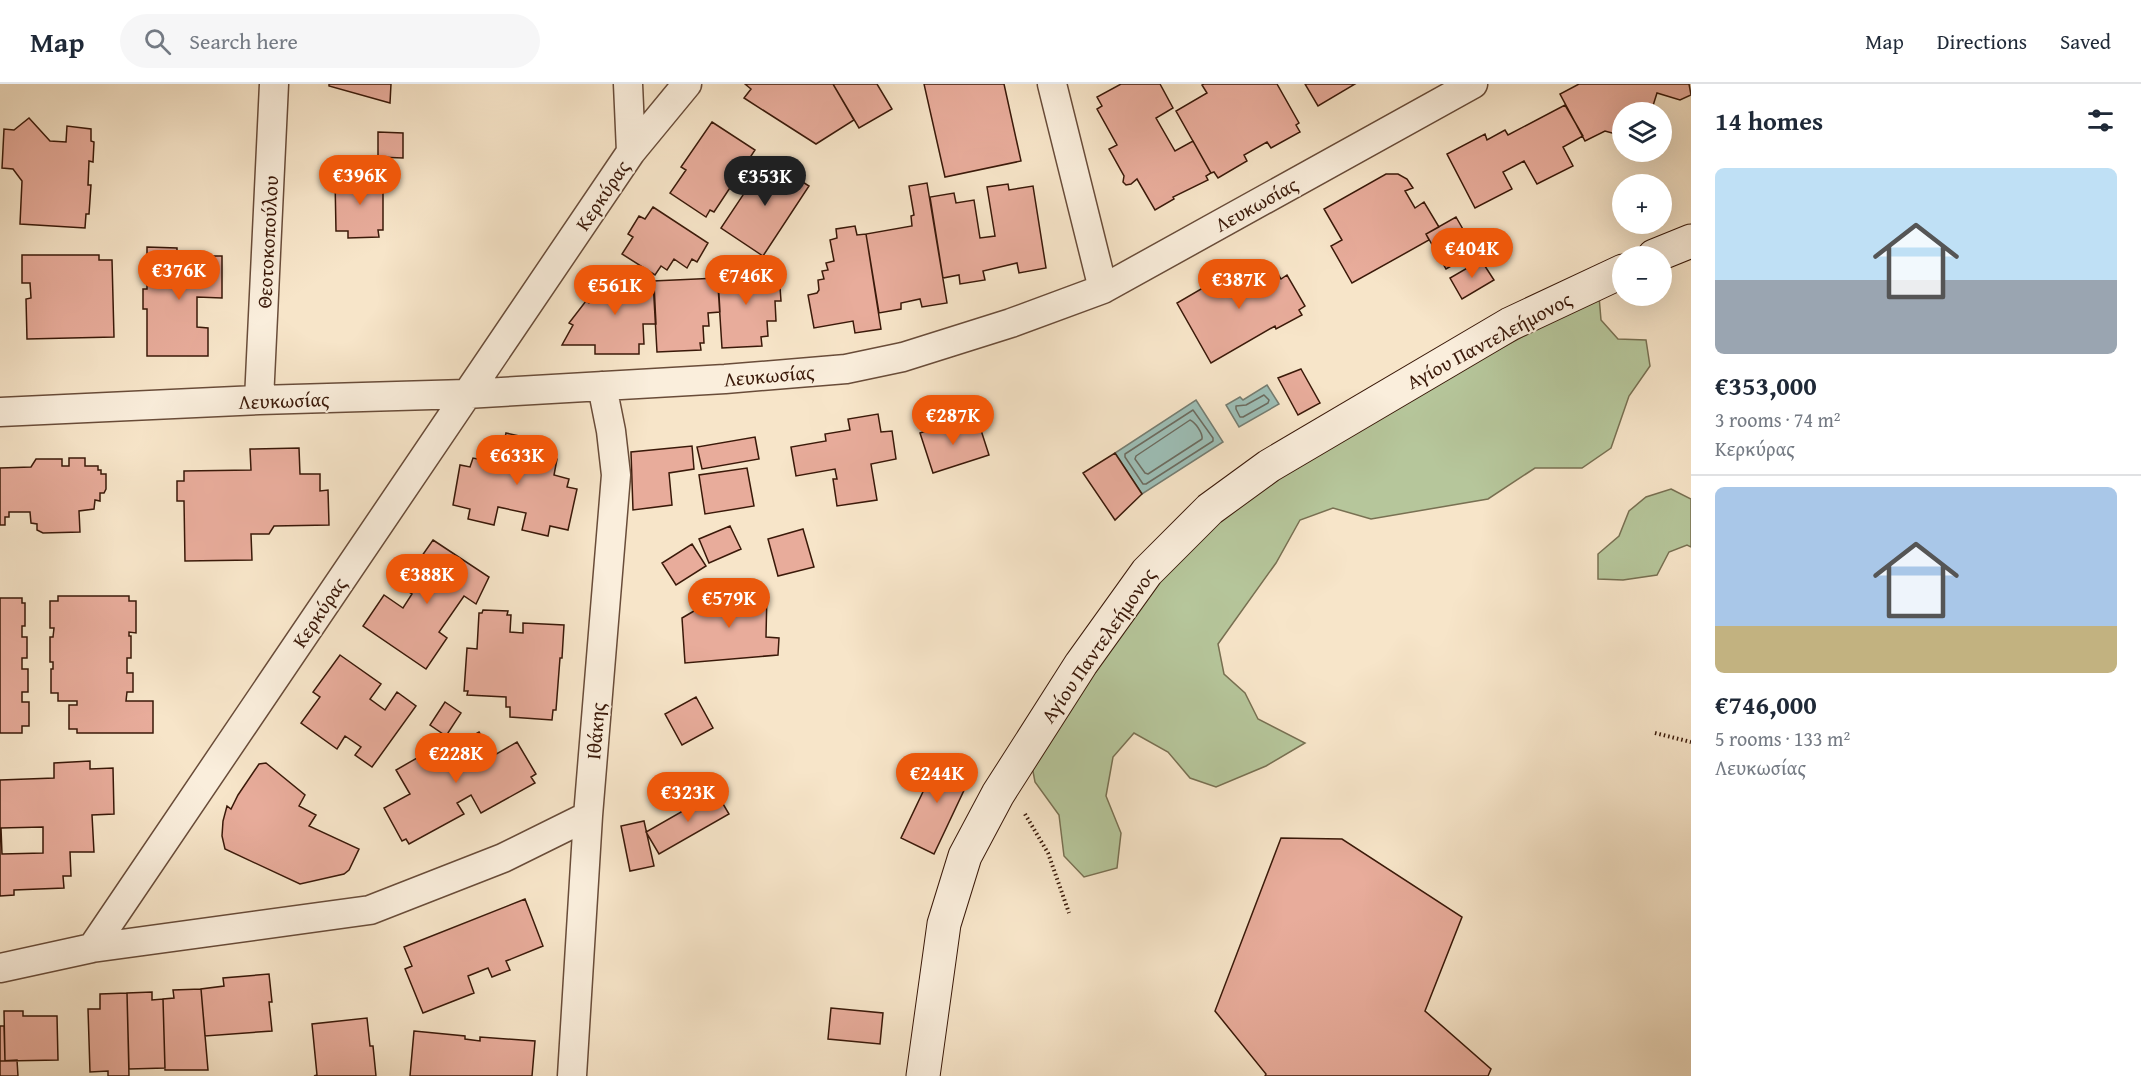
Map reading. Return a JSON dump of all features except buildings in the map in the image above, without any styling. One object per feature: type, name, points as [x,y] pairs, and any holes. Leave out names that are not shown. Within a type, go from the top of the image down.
[{"type":"street","name":"Θεοτοκοπούλου","points":[[259,400],[274,84]]},
{"type":"street","points":[[628,84],[631,152]]},
{"type":"street","name":"Κερκύρας","points":[[92,948],[631,152],[687,84]]},
{"type":"street","points":[[1052,84],[1103,289]]},
{"type":"street","name":"Λευκωσίας","points":[[0,412],[259,400],[466,394],[725,379],[846,369],[903,357],[1011,323],[1103,289],[1473,84]]},
{"type":"street","points":[[1672,249],[1691,241]]},
{"type":"street","name":"Αγίου Παντελεήμονος","points":[[922,1076],[944,924],[965,856],[998,794],[1081,664],[1147,572],[1210,509],[1269,466],[1510,324],[1612,276]]},
{"type":"street","name":"Ιθάκης","points":[[572,1076],[588,816],[616,475],[611,431],[602,386]]},
{"type":"street","points":[[0,968],[92,948],[370,910],[503,858],[588,816]]},
{"type":"path","points":[[1655,733],[1691,742]]},
{"type":"path","points":[[998,794],[1026,815],[1048,853],[1069,913]]},
{"type":"green space","points":[[1599,296],[1601,320],[1618,339],[1646,340],[1650,366],[1629,396],[1611,448],[1582,468],[1535,468],[1488,499],[1371,519],[1333,508],[1300,520],[1276,563],[1218,644],[1224,674],[1245,693],[1258,719],[1305,743],[1266,766],[1216,787],[1190,778],[1168,752],[1134,733],[1113,757],[1106,796],[1121,833],[1117,868],[1084,877],[1064,856],[1059,815],[1035,782],[1031,761],[1176,556],[1261,488],[1406,399]]},
{"type":"green space","points":[[1671,489],[1691,499],[1691,547],[1687,545],[1669,552],[1657,575],[1623,580],[1598,579],[1598,554],[1619,536],[1629,511],[1646,497]]},
{"type":"water","points":[[1267,385],[1279,404],[1239,427],[1226,405],[1240,397],[1243,400]]},
{"type":"water","points":[[1196,400],[1223,442],[1142,494],[1115,453]]}]
